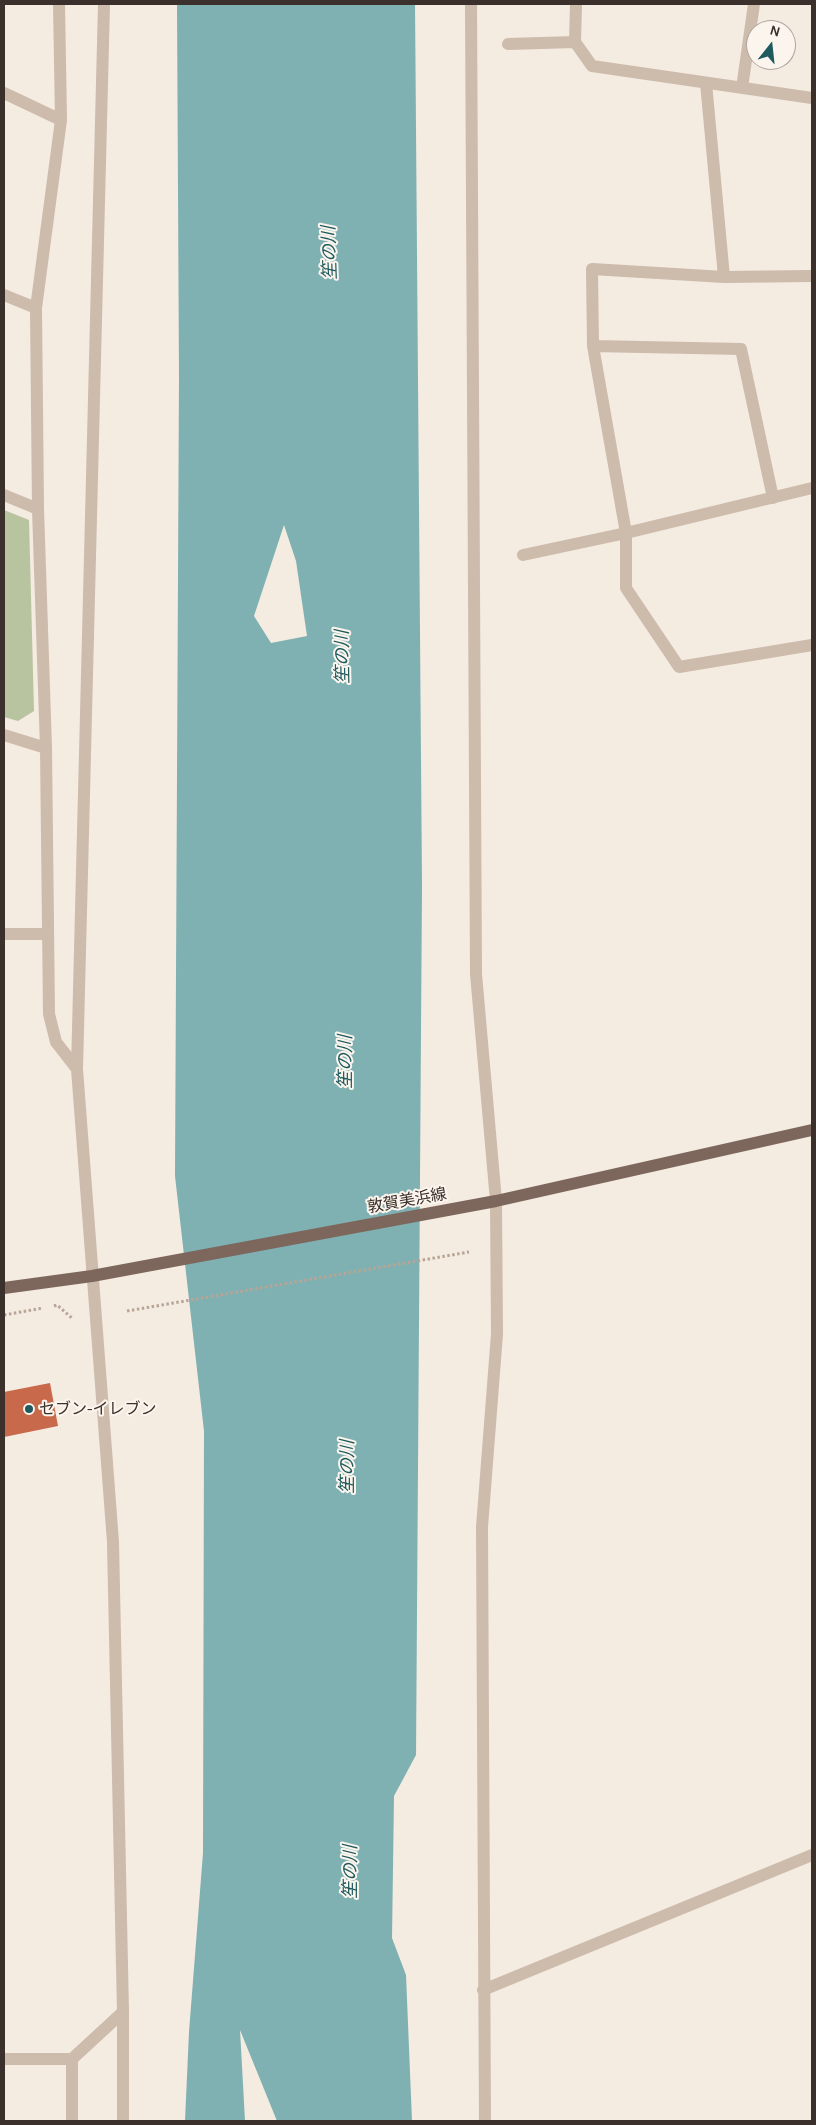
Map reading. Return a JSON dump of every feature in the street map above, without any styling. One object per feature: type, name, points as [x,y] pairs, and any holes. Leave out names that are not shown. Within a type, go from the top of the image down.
[{"type":"main road","name":"敦賀美浜線","points":[[4,1288],[92,1276],[496,1201],[812,1130]]},
{"type":"street","points":[[104,4],[77,1069],[113,1542],[123,2012],[123,2121]]},
{"type":"street","points":[[471,4],[476,974],[496,1201],[496,1334],[482,1527],[485,2121]]},
{"type":"street","points":[[576,4],[575,42],[592,66],[812,98]]},
{"type":"street","points":[[742,88],[754,4]]},
{"type":"street","points":[[57,7],[61,120],[36,308],[38,509],[46,748],[49,1014],[56,1042],[77,1069]]},
{"type":"street","points":[[508,44],[575,42]]},
{"type":"street","points":[[706,83],[724,276]]},
{"type":"street","points":[[4,93],[61,120]]},
{"type":"street","points":[[812,276],[724,276],[592,269],[593,346],[626,533],[626,588],[679,668],[812,645]]},
{"type":"street","points":[[4,295],[36,308]]},
{"type":"street","points":[[593,346],[741,349],[773,498]]},
{"type":"street","points":[[523,555],[626,533],[812,488]]},
{"type":"street","points":[[4,495],[38,509]]},
{"type":"street","points":[[4,735],[46,748]]},
{"type":"street","points":[[4,934],[48,934]]},
{"type":"street","points":[[483,1990],[812,1855]]},
{"type":"street","points":[[4,2059],[72,2059],[123,2012]]},
{"type":"street","points":[[72,2059],[72,2121]]},
{"type":"path","points":[[126,1311],[470,1252]]},
{"type":"path","points":[[4,1315],[57,1305],[76,1321]]},
{"type":"green space","points":[[4,510],[29,520],[34,711],[18,721],[4,717]]},
{"type":"water","name":"笙の川","points":[[177,4],[415,4],[422,886],[416,1755],[394,1796],[392,1938],[406,1975],[412,2121],[277,2121],[240,2030],[245,2121],[185,2121],[189,2032],[203,1853],[204,1431],[175,1176],[179,377]],"holes":[[[284,525],[296,561],[307,636],[271,643],[254,616]]]},
{"type":"building","name":"セブン-イレブン","points":[[50,1383],[58,1426],[4,1437],[4,1392]]},
{"type":"place","name":"セブン-イレブン","points":[[29,1409]]}]
